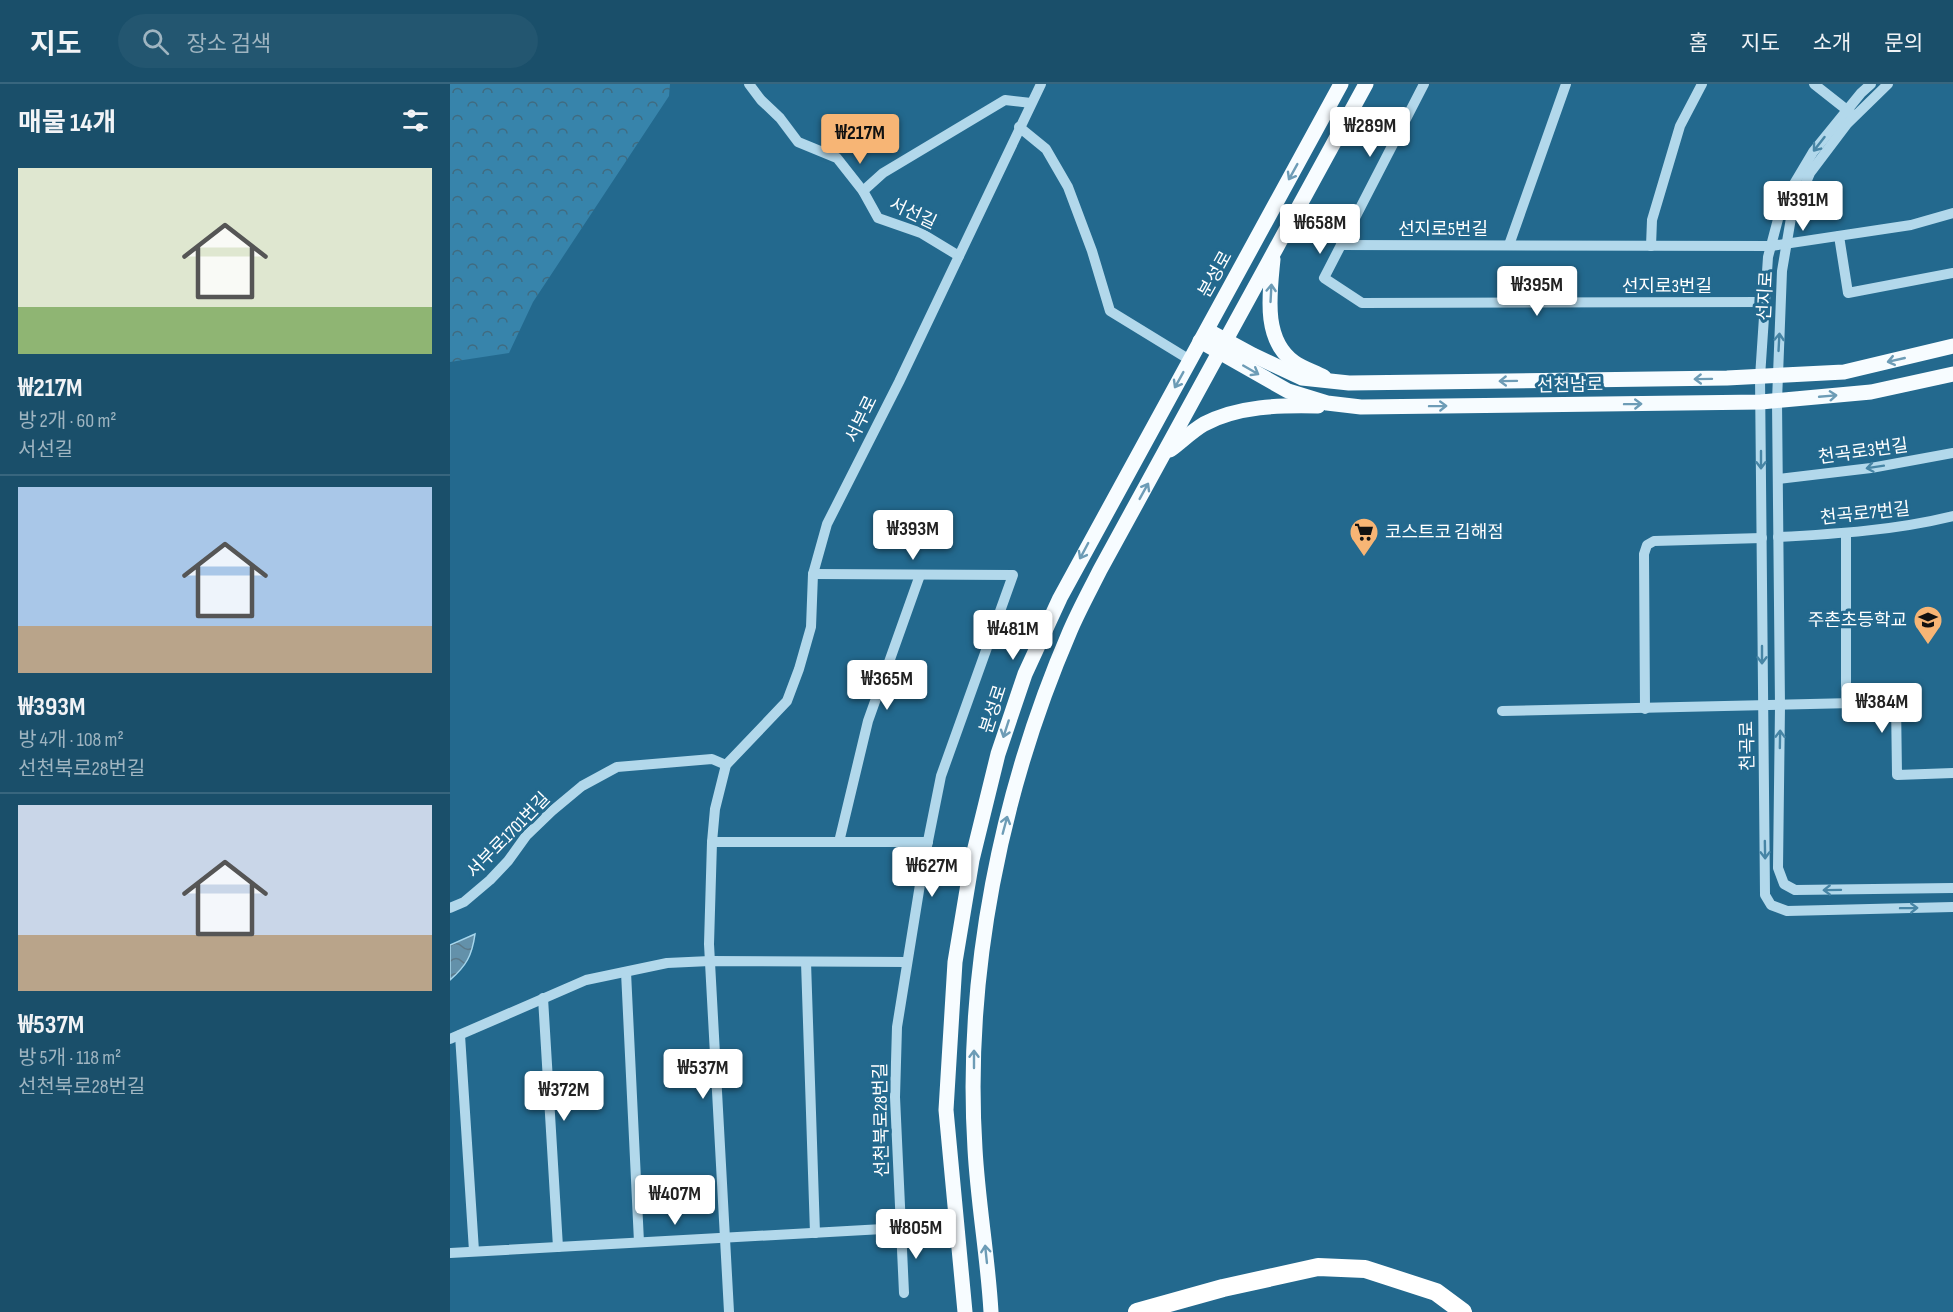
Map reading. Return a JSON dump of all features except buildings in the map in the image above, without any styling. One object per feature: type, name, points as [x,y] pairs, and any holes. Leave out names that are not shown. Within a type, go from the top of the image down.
[{"type":"highway","points":[[1137,1312],[1223,1288],[1318,1267],[1365,1269],[1436,1292],[1463,1312]]},
{"type":"main road","name":"분성로","points":[[965,1312],[946,1110],[955,962],[972,860],[998,754],[1025,674],[1060,597],[1341,84]]},
{"type":"main road","points":[[991,1312],[975,1149],[974,1040],[985,930],[997,859],[1032,735],[1071,629],[1100,570],[1366,84]]},
{"type":"main road","points":[[1273,253],[1271,324],[1280,347],[1293,362],[1335,382]]},
{"type":"main road","name":"선천남로","points":[[1203,335],[1288,391],[1328,403],[1361,407],[1761,402],[1871,392],[1953,374]]},
{"type":"main road","name":"선천남로","points":[[1223,347],[1302,378],[1349,383],[1760,377],[1844,372],[1953,346]]},
{"type":"main road","points":[[1163,456],[1203,424],[1232,414],[1276,405],[1361,407]]},
{"type":"street","name":"서선길","points":[[749,84],[798,141],[837,158],[862,191],[878,218],[921,234],[959,256]]},
{"type":"street","name":"서부로","points":[[726,765],[786,701],[800,669],[811,627],[813,574],[827,524],[899,382],[1041,84]]},
{"type":"street","points":[[1341,245],[1424,84]]},
{"type":"street","name":"선지로5번길","points":[[1509,245],[1566,84]]},
{"type":"street","points":[[1652,246],[1652,220],[1680,126],[1702,84]]},
{"type":"street","points":[[1814,84],[1851,113]]},
{"type":"street","name":"선지로","points":[[1777,400],[1782,271],[1791,218],[1810,173],[1870,84]]},
{"type":"street","name":"선지로","points":[[1761,402],[1760,377],[1768,257],[1782,204],[1813,152],[1851,113],[1888,84]]},
{"type":"street","name":"서선길","points":[[862,191],[883,172],[1005,100],[1031,103]]},
{"type":"street","points":[[1019,127],[1046,149],[1068,187],[1092,251],[1110,311],[1190,360]]},
{"type":"street","name":"선지로5번길","points":[[1341,245],[1771,246],[1911,225],[1953,213]]},
{"type":"street","points":[[1839,236],[1848,293],[1953,273]]},
{"type":"street","name":"선지로3번길","points":[[1341,245],[1324,278],[1362,303],[1765,302]]},
{"type":"street","name":"천곡로","points":[[1777,400],[1780,706],[1778,868],[1784,884],[1795,890],[1953,888]]},
{"type":"street","name":"천곡로","points":[[1761,402],[1765,895],[1771,905],[1786,911],[1953,907]]},
{"type":"street","name":"천곡로3번길","points":[[1778,479],[1871,468],[1953,453]]},
{"type":"street","name":"천곡로7번길","points":[[1779,537],[1846,533],[1920,524],[1953,516]]},
{"type":"street","points":[[1846,533],[1846,704]]},
{"type":"street","points":[[1646,709],[1644,554],[1647,545],[1654,541],[1762,537]]},
{"type":"street","points":[[813,574],[920,575],[868,721],[839,842]]},
{"type":"street","name":"선천북로28번길","points":[[904,1293],[895,1097],[897,1027],[941,776],[1013,575],[920,575]]},
{"type":"street","points":[[1502,711],[1896,702],[1898,775],[1953,773]]},
{"type":"street","name":"서부로1701번길","points":[[450,908],[464,902],[490,880],[508,861],[526,836],[552,811],[582,786],[617,767],[712,759],[726,765]]},
{"type":"street","points":[[726,765],[715,809],[712,842],[710,961],[729,1312]]},
{"type":"street","points":[[712,842],[928,842]]},
{"type":"street","points":[[474,1251],[455,1037],[586,980],[667,963],[710,961],[907,962]]},
{"type":"street","points":[[806,962],[815,1233]]},
{"type":"street","points":[[626,972],[639,1242]]},
{"type":"street","points":[[543,998],[558,1247]]},
{"type":"street","points":[[450,1253],[901,1228]]},
{"type":"green space","points":[[450,84],[670,84],[669,96],[533,302],[509,353],[450,362]]},
{"type":"water","points":[[475,934],[467,960],[450,980],[450,945]]},
{"type":"place","name":"코스트코 김해점","points":[[1364,558]]},
{"type":"place","name":"주촌초등학교","points":[[1928,646]]}]
